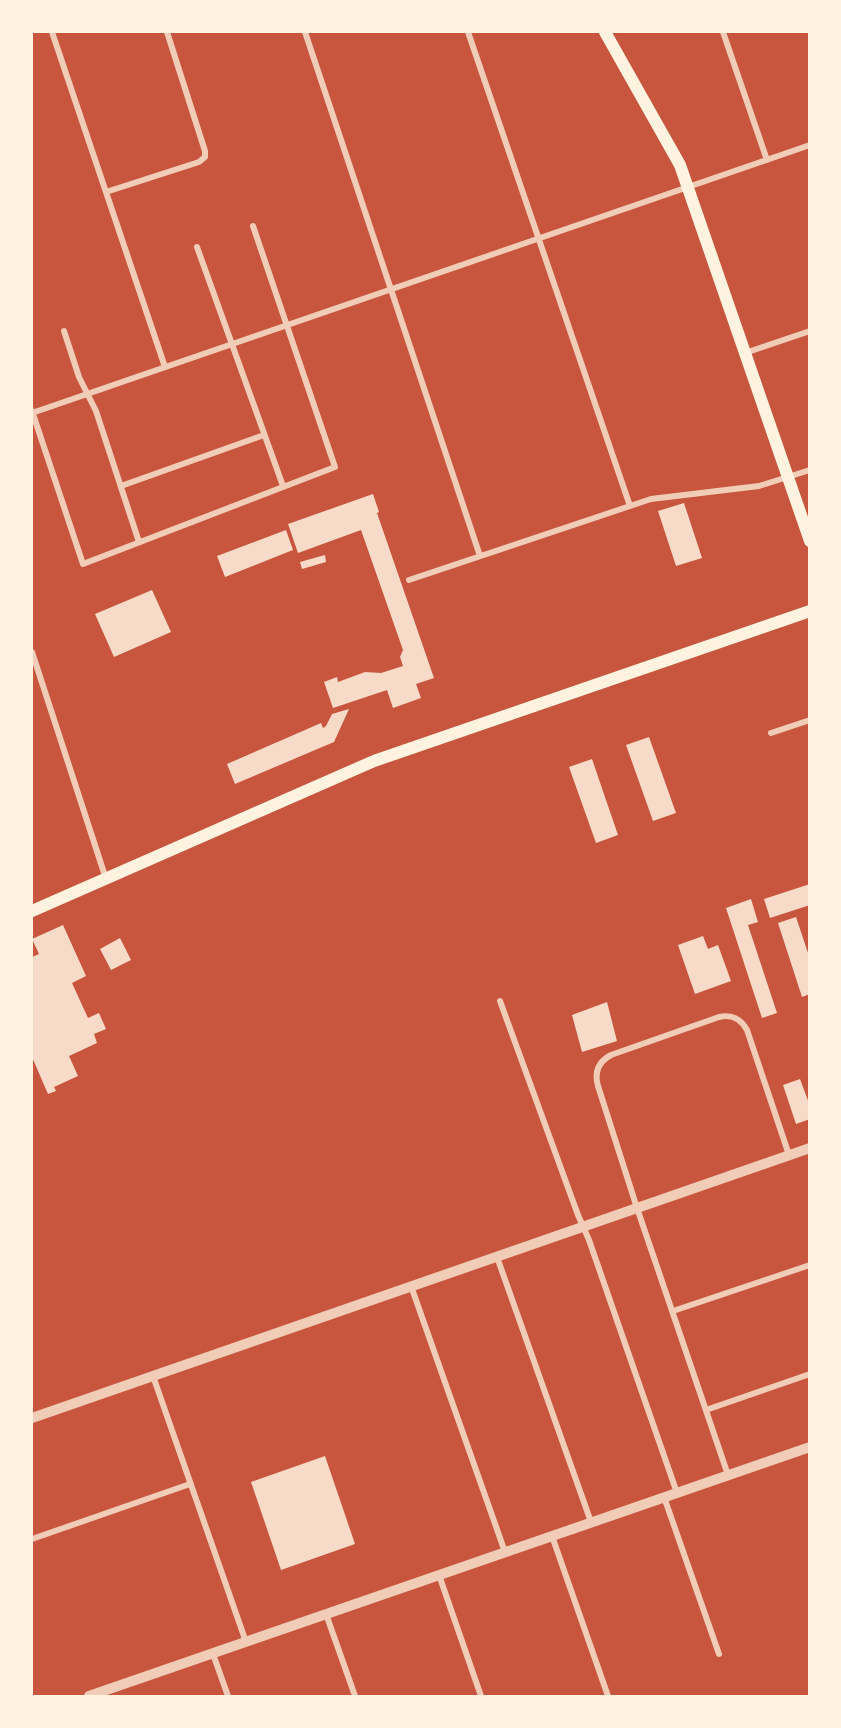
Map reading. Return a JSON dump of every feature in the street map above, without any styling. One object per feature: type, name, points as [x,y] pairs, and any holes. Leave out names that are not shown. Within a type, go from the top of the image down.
[{"type":"main road","points":[[605,32],[675,155],[689,188],[810,541]]},
{"type":"main road","points":[[32,911],[404,749],[810,611]]},
{"type":"street","points":[[52,32],[165,367]]},
{"type":"street","points":[[106,192],[199,162],[205,157],[166,32]]},
{"type":"street","points":[[305,32],[480,556]]},
{"type":"street","points":[[468,32],[630,506]]},
{"type":"street","points":[[723,32],[767,160]]},
{"type":"street","points":[[253,225],[288,325],[334,467],[83,564],[32,412],[87,394],[232,344],[288,325],[392,290],[810,145]]},
{"type":"street","points":[[197,247],[283,486]]},
{"type":"street","points":[[64,331],[79,377],[96,411],[139,542]]},
{"type":"street","points":[[745,353],[810,331]]},
{"type":"street","points":[[121,486],[264,435]]},
{"type":"street","points":[[409,580],[663,496],[746,488],[810,470]]},
{"type":"street","points":[[32,652],[106,879]]},
{"type":"street","points":[[771,734],[810,720]]},
{"type":"street","points":[[500,1001],[589,1240],[677,1493]]},
{"type":"street","points":[[728,1475],[598,1086],[596,1074],[598,1068],[605,1058],[718,1017],[735,1018],[747,1030],[789,1155]]},
{"type":"street","points":[[32,1418],[810,1148]]},
{"type":"street","points":[[497,1257],[591,1522]]},
{"type":"street","points":[[673,1311],[810,1265]]},
{"type":"street","points":[[411,1286],[505,1552]]},
{"type":"street","points":[[706,1410],[810,1374]]},
{"type":"street","points":[[153,1376],[246,1642]]},
{"type":"street","points":[[89,1696],[810,1447]]},
{"type":"street","points":[[32,1539],[190,1484]]},
{"type":"street","points":[[664,1497],[719,1654]]},
{"type":"street","points":[[552,1536],[608,1696]]},
{"type":"street","points":[[439,1575],[482,1696]]},
{"type":"street","points":[[327,1614],[355,1696]]},
{"type":"street","points":[[213,1654],[228,1696]]},
{"type":"building","points":[[373,494],[379,512],[377,513],[434,678],[416,684],[421,698],[393,708],[387,690],[333,708],[324,682],[337,677],[338,682],[365,672],[381,673],[403,666],[400,657],[403,650],[361,530],[298,553],[288,524]]},
{"type":"building","points":[[684,503],[702,558],[676,566],[658,511]]},
{"type":"building","points":[[286,530],[293,550],[225,577],[217,556]]},
{"type":"building","points":[[325,555],[326,562],[302,569],[300,562]]},
{"type":"building","points":[[152,590],[171,632],[114,657],[95,614]]},
{"type":"building","points":[[349,709],[334,742],[235,784],[227,764],[321,723],[323,728],[332,714]]},
{"type":"building","points":[[649,737],[676,813],[653,821],[626,745]]},
{"type":"building","points":[[592,759],[618,835],[596,843],[569,767]]},
{"type":"building","points":[[810,884],[810,905],[770,918],[764,899]]},
{"type":"building","points":[[751,899],[758,922],[748,925],[777,1013],[762,1018],[726,908]]},
{"type":"building","points":[[796,917],[810,959],[810,994],[802,997],[778,923]]},
{"type":"building","points":[[63,925],[86,976],[72,983],[88,1018],[99,1013],[106,1029],[94,1034],[97,1043],[69,1056],[78,1076],[54,1087],[56,1091],[48,1094],[32,1057],[32,957],[39,954],[32,939]]},
{"type":"building","points":[[703,936],[708,949],[718,945],[731,981],[695,994],[678,945]]},
{"type":"building","points":[[120,938],[131,960],[111,970],[100,949]]},
{"type":"building","points":[[607,1002],[617,1041],[582,1052],[572,1015]]},
{"type":"building","points":[[800,1079],[810,1106],[810,1119],[796,1124],[783,1085]]},
{"type":"building","points":[[325,1456],[355,1544],[281,1570],[251,1482]]}]
